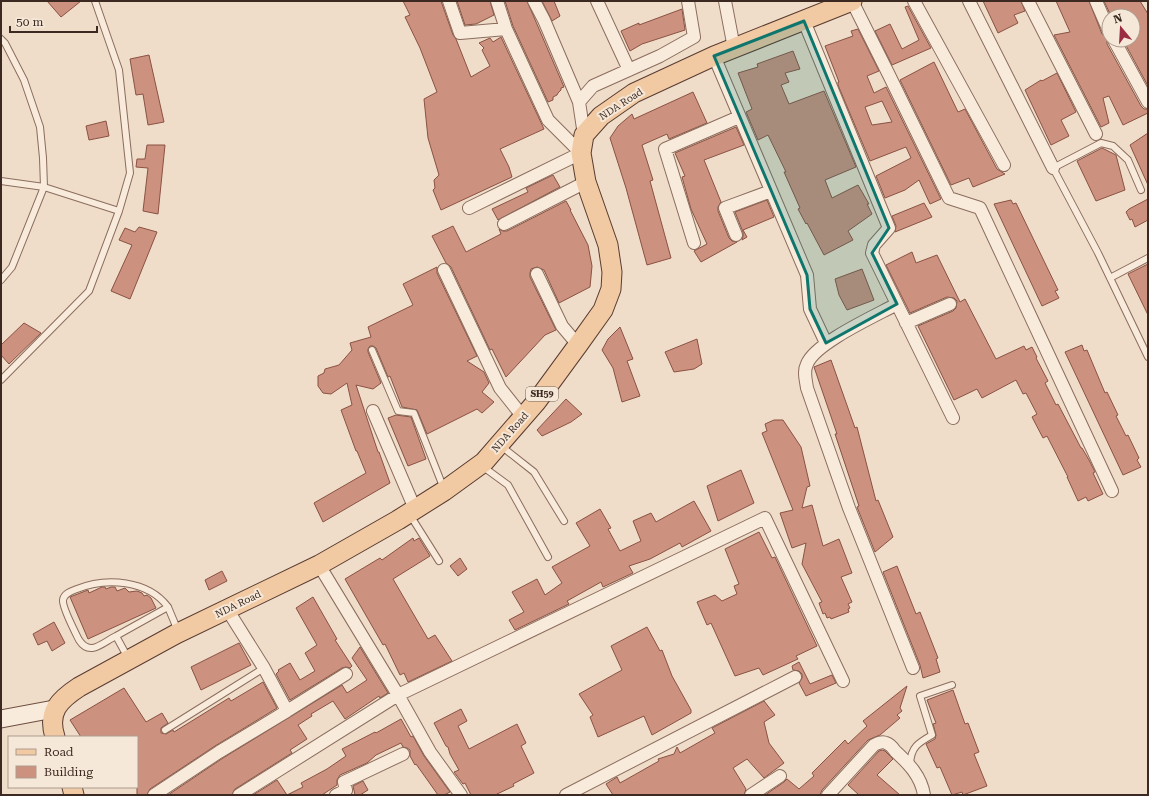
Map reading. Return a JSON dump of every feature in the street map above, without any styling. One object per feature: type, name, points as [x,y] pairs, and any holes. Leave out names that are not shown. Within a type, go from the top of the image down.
[{"type":"main road","name":"NDA Road","points":[[54,709],[64,696],[179,632],[319,565],[412,511],[444,491],[480,465],[500,445],[537,401],[603,310],[611,289],[612,272],[608,245],[586,182],[581,154],[584,135],[600,116],[634,93],[714,56],[804,20],[822,7],[852,1]]},
{"type":"main road","points":[[54,709],[52,722],[55,736]]},
{"type":"street","points":[[449,1],[460,33],[506,29]]},
{"type":"street","points":[[469,208],[581,154],[548,120],[506,29],[497,1]]},
{"type":"street","points":[[534,1],[544,20],[579,102],[584,135]]},
{"type":"street","points":[[597,1],[629,70]]},
{"type":"street","points":[[579,102],[593,86],[660,56],[694,37],[688,1]]},
{"type":"street","points":[[724,1],[734,48]]},
{"type":"street","points":[[852,1],[949,198],[980,208],[1112,491]]},
{"type":"street","points":[[914,1],[1004,165]]},
{"type":"street","points":[[969,1],[1053,168]]},
{"type":"street","points":[[1028,1],[1096,134]]},
{"type":"street","points":[[1096,1],[1101,13]]},
{"type":"street","points":[[804,20],[889,228],[874,245],[872,253],[953,418]]},
{"type":"street","points":[[1118,48],[1148,102]]},
{"type":"street","points":[[714,56],[806,275],[810,309],[826,343]]},
{"type":"street","points":[[694,243],[665,149],[739,117]]},
{"type":"street","points":[[504,224],[586,182]]},
{"type":"street","points":[[736,234],[725,208],[771,191]]},
{"type":"street","points":[[444,270],[500,388],[523,417]]},
{"type":"street","points":[[537,274],[562,326],[578,345]]},
{"type":"street","points":[[897,304],[826,343],[807,362],[805,376],[807,388],[849,508],[912,668]]},
{"type":"street","points":[[906,324],[950,304]]},
{"type":"street","points":[[373,411],[412,511]]},
{"type":"street","points":[[239,795],[398,696],[765,518],[843,681]]},
{"type":"street","points":[[319,565],[430,752],[460,795]]},
{"type":"street","points":[[227,609],[264,668],[287,711]]},
{"type":"street","points":[[154,795],[219,752],[346,674]]},
{"type":"street","points":[[572,794],[795,677]]},
{"type":"street","points":[[1,719],[54,709]]},
{"type":"street","points":[[828,795],[874,745],[881,742],[887,743],[910,765],[918,775],[924,795]]},
{"type":"street","points":[[336,795],[346,790],[344,782],[403,754]]},
{"type":"street","points":[[751,795],[780,776]]},
{"type":"lane","points":[[1,380],[89,291],[119,211],[130,173],[119,70],[95,1]]},
{"type":"lane","points":[[1,39],[5,43],[24,80],[40,127],[44,187],[12,267],[1,280]]},
{"type":"lane","points":[[1141,190],[1128,160],[1113,146],[1101,143],[1053,168],[1098,253],[1148,357]]},
{"type":"lane","points":[[1,181],[44,187],[119,211]]},
{"type":"lane","points":[[1110,278],[1148,258]]},
{"type":"lane","points":[[372,350],[398,411],[414,413],[444,491]]},
{"type":"lane","points":[[500,445],[534,472],[564,521]]},
{"type":"lane","points":[[480,465],[508,485],[548,557]]},
{"type":"lane","points":[[412,511],[439,561]]},
{"type":"lane","points":[[168,607],[92,649],[87,649],[79,640],[64,606],[63,599],[68,593],[85,586],[118,582],[133,584],[146,589],[163,600],[168,607],[179,632]]},
{"type":"lane","points":[[116,636],[128,660]]},
{"type":"lane","points":[[165,730],[264,668]]},
{"type":"lane","points":[[910,765],[912,751],[918,742],[932,735],[920,696],[952,685]]},
{"type":"highlighted area","points":[[804,21],[889,228],[872,253],[897,304],[826,343],[810,309],[807,275],[714,56]]},
{"type":"building","points":[[47,1],[81,1],[61,17]]},
{"type":"building","points":[[403,1],[441,1],[453,35],[471,77],[490,66],[482,50],[484,48],[479,43],[490,38],[493,42],[501,37],[544,129],[500,149],[512,177],[441,210],[433,190],[435,188],[434,180],[439,175],[428,138],[424,99],[437,92],[420,48],[405,17],[410,15]]},
{"type":"building","points":[[457,1],[490,1],[494,15],[476,24],[465,25]]},
{"type":"building","points":[[505,1],[527,1],[564,87],[561,88],[557,95],[553,97],[553,100],[548,102],[513,26]]},
{"type":"building","points":[[542,1],[554,1],[560,16],[552,21]]},
{"type":"building","points":[[983,1],[1021,1],[1025,11],[1014,15],[1018,23],[998,33]]},
{"type":"building","points":[[1056,1],[1089,1],[1101,31],[1101,48],[1109,48],[1141,106],[1144,109],[1148,109],[1148,113],[1123,125],[1109,96],[1103,98],[1109,123],[1101,127],[1054,35],[1070,32]]},
{"type":"building","points":[[1104,1],[1140,1],[1148,14],[1148,86],[1127,48],[1141,48],[1141,8],[1107,8]]},
{"type":"building","points":[[908,6],[931,48],[892,65],[875,31],[890,24],[902,49],[919,40],[905,7]]},
{"type":"building","points":[[682,9],[685,30],[642,44],[630,51],[621,31],[639,23],[639,25]]},
{"type":"building","points":[[858,29],[879,71],[867,76],[874,93],[886,87],[941,199],[930,204],[919,180],[905,190],[885,198],[876,176],[911,158],[906,147],[870,161],[838,85],[839,82],[825,46],[853,36],[851,31]],"holes":[[[882,101],[892,122],[872,125],[865,107]]]},
{"type":"building","points":[[793,51],[800,69],[785,73],[789,82],[781,85],[789,104],[824,91],[856,167],[825,180],[832,198],[858,185],[869,204],[867,204],[872,214],[848,231],[853,240],[824,255],[798,209],[800,208],[784,172],[786,172],[768,135],[758,140],[746,112],[752,109],[738,73],[758,67],[757,64]]},
{"type":"building","points":[[149,55],[164,122],[148,125],[143,94],[136,95],[130,59]]},
{"type":"building","points":[[934,62],[958,112],[965,109],[997,169],[1005,174],[973,187],[969,178],[951,185],[900,80]]},
{"type":"building","points":[[1057,73],[1076,112],[1061,120],[1069,136],[1051,145],[1025,90],[1041,80],[1042,81]]},
{"type":"building","points":[[693,92],[707,123],[669,139],[667,134],[642,145],[653,180],[650,181],[671,258],[647,265],[626,188],[610,138],[618,126],[632,114],[634,119]]},
{"type":"building","points":[[106,121],[109,136],[89,140],[86,126]]},
{"type":"building","points":[[736,127],[744,145],[704,160],[721,202],[718,207],[718,211],[729,238],[732,241],[737,242],[701,262],[694,251],[707,244],[691,209],[682,177],[685,176],[675,153]]},
{"type":"building","points":[[1148,133],[1148,185],[1130,145]]},
{"type":"building","points":[[147,145],[165,145],[158,214],[143,211],[148,168],[136,167],[137,159],[145,159]]},
{"type":"building","points":[[1102,148],[1116,155],[1125,190],[1096,201],[1077,161]]},
{"type":"building","points":[[553,175],[560,187],[498,220],[492,209],[528,192],[526,188]]},
{"type":"building","points":[[1148,199],[1148,220],[1135,227],[1132,219],[1130,220],[1126,212]]},
{"type":"building","points":[[767,200],[774,217],[743,230],[747,237],[742,240],[743,232],[735,212]]},
{"type":"building","points":[[1011,200],[1013,204],[1016,203],[1058,290],[1055,291],[1059,298],[1042,306],[994,204]]},
{"type":"building","points":[[566,201],[588,245],[592,266],[590,287],[559,303],[544,270],[537,267],[531,269],[530,277],[556,330],[545,335],[506,377],[492,349],[490,350],[451,267],[446,263],[432,236],[453,226],[466,252],[501,234],[499,229],[507,231]]},
{"type":"building","points":[[924,203],[932,217],[895,232],[896,226],[892,216]]},
{"type":"building","points":[[139,227],[157,232],[130,299],[111,291],[132,245],[119,240],[125,228],[135,232]]},
{"type":"building","points":[[912,252],[916,263],[937,255],[960,302],[965,299],[996,359],[1024,346],[1026,350],[1032,347],[1048,381],[1045,383],[1056,405],[1058,404],[1089,460],[1095,472],[1093,473],[1103,494],[1088,501],[1086,497],[1078,501],[1068,477],[1047,436],[1043,438],[1032,417],[1037,414],[1026,393],[1023,394],[1016,380],[982,398],[977,389],[954,400],[918,326],[953,311],[956,308],[957,301],[954,298],[947,297],[910,313],[886,265]]},
{"type":"building","points":[[1148,264],[1148,315],[1128,274]]},
{"type":"building","points":[[437,267],[437,273],[477,356],[467,361],[484,372],[489,383],[482,392],[494,402],[482,413],[477,409],[427,434],[417,410],[402,407],[390,376],[388,377],[376,348],[370,346],[368,352],[381,383],[373,389],[356,385],[390,483],[323,522],[314,503],[366,473],[341,410],[352,405],[347,383],[331,394],[323,393],[318,386],[318,376],[324,373],[325,369],[339,365],[352,350],[350,343],[371,337],[368,327],[413,305],[403,284]]},
{"type":"building","points":[[862,269],[874,300],[847,310],[839,295],[835,279]]},
{"type":"building","points":[[24,323],[41,333],[9,364],[1,355],[1,345]]},
{"type":"building","points":[[620,327],[633,359],[627,361],[640,396],[622,402],[613,368],[602,350],[608,339]]},
{"type":"building","points":[[697,339],[702,364],[694,369],[674,372],[665,352]]},
{"type":"building","points":[[1082,345],[1084,351],[1087,350],[1105,393],[1107,392],[1118,415],[1116,416],[1126,436],[1128,435],[1139,458],[1137,460],[1141,467],[1123,475],[1065,352]]},
{"type":"building","points":[[831,360],[855,428],[857,427],[876,501],[878,500],[893,537],[875,552],[857,507],[859,506],[835,434],[837,434],[814,367]]},
{"type":"building","points":[[566,399],[582,414],[571,422],[542,436],[537,430]]},
{"type":"building","points":[[396,415],[411,417],[426,459],[408,466],[388,418]]},
{"type":"building","points":[[774,420],[783,420],[801,447],[810,486],[807,487],[802,508],[812,505],[823,546],[839,539],[852,573],[841,577],[852,602],[848,604],[850,608],[848,609],[849,612],[831,619],[830,617],[827,618],[825,613],[823,614],[819,603],[822,602],[802,564],[806,543],[792,548],[780,513],[793,510],[762,433],[767,431],[765,424]]},
{"type":"building","points":[[741,470],[754,503],[718,521],[707,486]]},
{"type":"building","points":[[694,501],[711,531],[682,547],[680,543],[650,559],[629,566],[633,573],[603,587],[601,582],[567,601],[569,604],[515,630],[509,620],[524,612],[512,592],[537,579],[545,595],[562,583],[552,567],[590,546],[576,523],[600,509],[611,528],[608,529],[620,551],[641,541],[633,521],[651,513],[656,522]]},
{"type":"building","points":[[759,532],[772,558],[775,557],[817,646],[796,656],[798,659],[763,675],[759,668],[735,676],[711,623],[707,625],[697,602],[715,595],[722,601],[737,594],[734,586],[739,584],[725,549]]},
{"type":"building","points":[[413,538],[414,541],[419,538],[430,556],[393,579],[428,639],[435,635],[452,661],[408,682],[404,673],[400,675],[385,644],[383,645],[345,579],[380,558],[382,560]]},
{"type":"building","points":[[460,558],[467,569],[458,576],[450,566]]},
{"type":"building","points":[[897,566],[916,614],[920,612],[938,658],[936,659],[940,672],[923,678],[920,665],[883,572]]},
{"type":"building","points":[[222,571],[227,581],[209,590],[205,580]]},
{"type":"building","points":[[105,587],[106,589],[115,587],[117,591],[125,588],[129,592],[137,591],[142,593],[144,596],[147,595],[151,598],[156,608],[88,639],[70,597],[88,590],[89,593]]},
{"type":"building","points":[[313,597],[337,639],[335,640],[352,666],[350,668],[342,668],[290,700],[276,674],[279,671],[278,670],[290,663],[300,680],[315,671],[305,653],[317,645],[296,608]]},
{"type":"building","points":[[54,622],[65,643],[52,651],[47,641],[38,645],[33,634]]},
{"type":"building","points":[[647,627],[660,651],[662,650],[672,676],[691,710],[691,713],[652,735],[644,716],[598,737],[590,717],[593,715],[579,694],[622,670],[611,646]]},
{"type":"building","points":[[239,643],[251,665],[201,690],[191,667]]},
{"type":"building","points":[[360,647],[388,693],[380,698],[379,696],[345,719],[333,701],[311,714],[312,716],[298,725],[307,739],[290,750],[292,753],[235,789],[232,795],[168,795],[223,758],[342,685],[347,693],[367,680],[352,658]]},
{"type":"building","points":[[799,662],[810,684],[832,675],[836,683],[806,696],[799,683],[802,678],[802,674],[799,671],[793,670],[792,666]]},
{"type":"building","points":[[263,682],[277,708],[215,746],[150,789],[147,795],[137,795],[138,736],[80,736],[70,720],[124,688],[146,722],[162,713],[168,723],[161,728],[161,733],[166,734],[173,730],[174,732],[229,698],[231,701]]},
{"type":"building","points":[[907,686],[900,708],[902,711],[897,715],[900,718],[880,735],[868,740],[822,790],[820,795],[765,795],[787,779],[799,789],[814,776],[812,773],[845,740],[848,744],[867,726],[863,721]]},
{"type":"building","points":[[953,690],[965,724],[968,723],[979,752],[974,754],[987,786],[963,795],[962,792],[952,795],[940,767],[937,768],[926,744],[935,739],[936,735],[933,724],[936,723],[927,700]]},
{"type":"building","points":[[764,701],[775,715],[764,722],[769,743],[784,763],[764,778],[747,759],[733,768],[746,789],[744,795],[613,795],[606,784],[617,777],[620,783],[659,761],[658,759],[674,754],[677,747],[680,753],[715,733],[712,728]]},
{"type":"building","points":[[461,709],[467,721],[458,726],[469,749],[517,724],[526,743],[521,746],[534,773],[513,784],[514,786],[495,795],[471,795],[465,783],[463,784],[454,772],[459,770],[434,723]]},
{"type":"building","points":[[401,719],[411,737],[413,736],[424,756],[450,792],[444,795],[438,795],[416,764],[415,765],[410,756],[410,750],[403,747],[401,743],[376,755],[367,763],[340,775],[337,780],[337,785],[322,795],[287,795],[303,787],[301,783],[327,769],[346,756],[342,749]]},
{"type":"building","points":[[882,750],[893,759],[877,775],[900,795],[859,795],[848,785],[879,751]]},
{"type":"building","points":[[277,780],[287,795],[253,795]]},
{"type":"building","points":[[363,781],[368,790],[360,795],[355,795],[353,786]]}]
